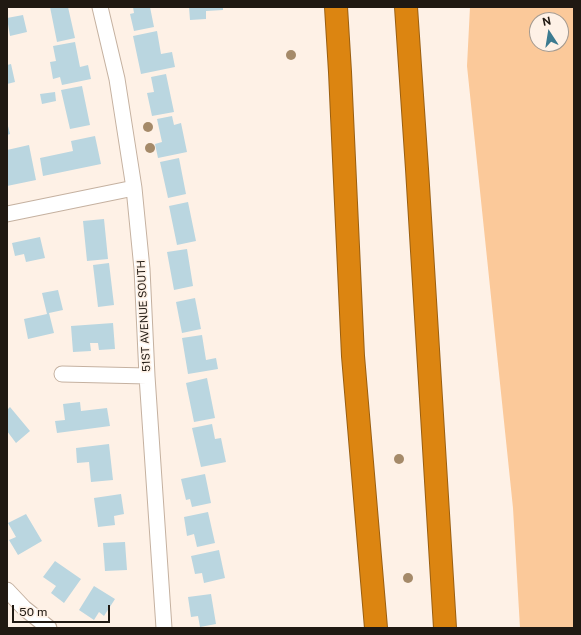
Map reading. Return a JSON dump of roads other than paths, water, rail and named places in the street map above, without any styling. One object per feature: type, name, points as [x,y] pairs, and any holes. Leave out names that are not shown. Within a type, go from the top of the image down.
[{"type":"highway","points":[[336,7],[353,356],[376,628]]},
{"type":"highway","points":[[406,7],[445,628]]},
{"type":"street","name":"51ST AVENUE SOUTH","points":[[100,7],[117,79],[134,188],[142,269],[147,376],[164,628]]},
{"type":"street","points":[[7,214],[134,188]]},
{"type":"street","points":[[62,374],[147,376]]},
{"type":"street","points":[[7,590],[24,608],[49,628]]}]
